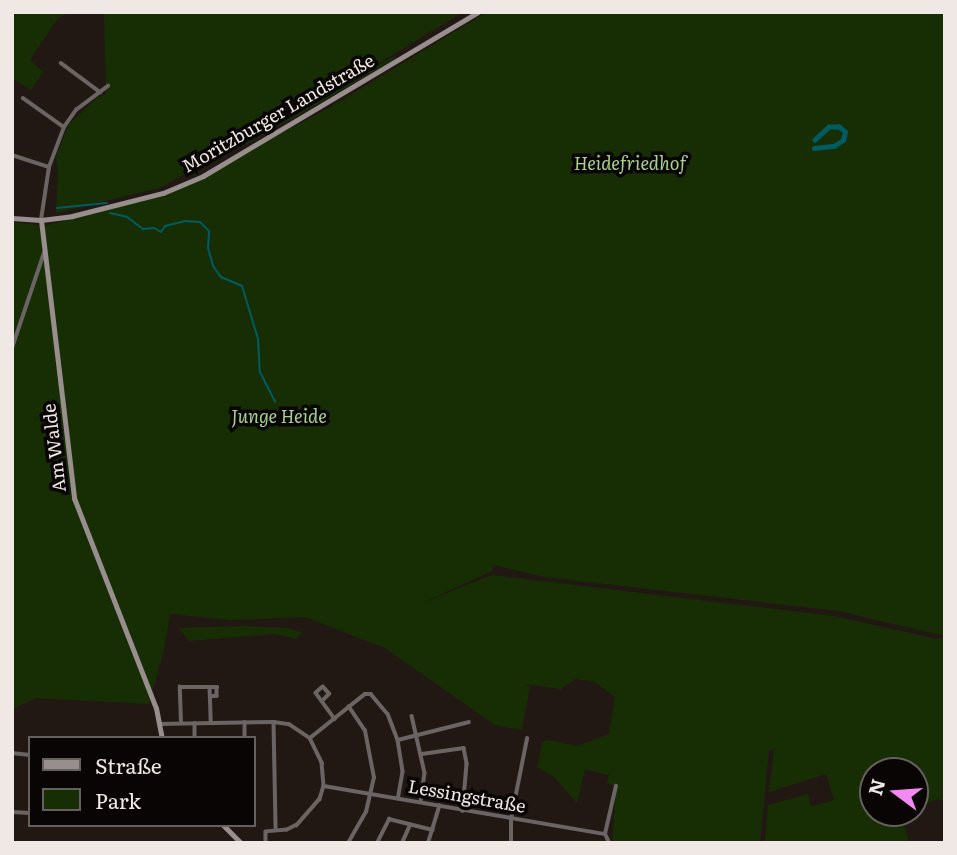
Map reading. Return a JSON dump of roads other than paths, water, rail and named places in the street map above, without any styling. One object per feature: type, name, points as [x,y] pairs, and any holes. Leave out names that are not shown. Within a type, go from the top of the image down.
[{"type":"street","name":"Moritzburger Landstraße","points":[[12,218],[41,220],[121,204],[163,192],[203,176],[478,12]]},
{"type":"street","points":[[61,63],[100,92]]},
{"type":"street","points":[[41,220],[49,167],[64,127],[76,110],[108,86]]},
{"type":"street","points":[[23,98],[64,127]]},
{"type":"street","points":[[12,155],[49,167]]},
{"type":"street","name":"Am Walde","points":[[41,220],[74,498],[153,702],[162,736]]},
{"type":"street","points":[[12,348],[44,253]]},
{"type":"street","points":[[181,723],[180,687],[210,687],[211,723]]},
{"type":"street","points":[[310,738],[368,694],[388,714],[398,740],[403,772],[398,799]]},
{"type":"street","points":[[322,701],[335,719]]},
{"type":"street","points":[[348,843],[361,823],[372,794],[374,779],[365,731],[349,708]]},
{"type":"street","points":[[412,716],[425,773],[421,802]]},
{"type":"street","points":[[244,722],[245,736]]},
{"type":"street","points":[[159,724],[274,722],[289,724],[310,738],[322,763],[324,786],[320,799],[304,820],[288,830],[266,832],[267,843]]},
{"type":"street","points":[[274,722],[276,830]]},
{"type":"street","points":[[398,740],[469,722]]},
{"type":"street","points":[[195,723],[195,736]]},
{"type":"street","points":[[511,843],[511,819],[527,739]]},
{"type":"street","points":[[422,754],[464,748],[467,764],[463,811]]},
{"type":"street","name":"Lessingstraße","points":[[324,786],[605,834]]},
{"type":"street","points":[[609,843],[605,834],[616,786]]},
{"type":"street","points":[[428,843],[439,806]]},
{"type":"street","points":[[377,843],[389,820],[433,830]]},
{"type":"street","points":[[402,843],[410,825]]},
{"type":"street","points":[[225,827],[242,843]]},
{"type":"waterway","points":[[814,148],[834,146],[843,140],[845,132],[839,127],[829,127],[815,140]]},
{"type":"waterway","points":[[57,208],[107,203]]},
{"type":"waterway","points":[[110,213],[127,217],[143,229],[154,228],[161,232],[165,226],[185,221],[200,222],[209,231],[208,248],[213,266],[221,277],[242,286],[258,339],[260,372],[275,401]]},
{"type":"park label","name":"Heidefriedhof","points":[[630,163]]},
{"type":"park label","name":"Junge Heide","points":[[279,416]]}]
